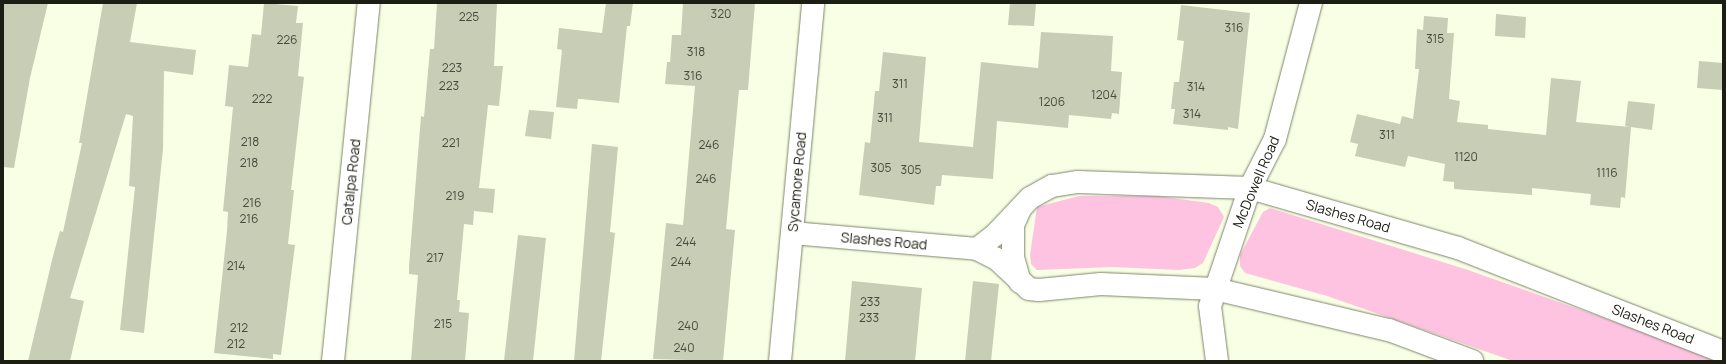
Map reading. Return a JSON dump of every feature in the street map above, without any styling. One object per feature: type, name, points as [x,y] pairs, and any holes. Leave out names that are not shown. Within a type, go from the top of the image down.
[{"type":"street","name":"Catalpa Road","points":[[333,361],[369,3]]},
{"type":"street","name":"Sycamore Road","points":[[780,361],[813,3]]},
{"type":"street","name":"McDowell Road","points":[[1217,361],[1210,306],[1250,188],[1274,140],[1311,3]]},
{"type":"street","name":"Slashes Road","points":[[977,249],[986,244],[1037,193],[1052,186],[1078,182],[1250,188],[1458,248],[1723,352]]},
{"type":"street","points":[[1020,282],[1013,257],[1013,225],[1021,208]]},
{"type":"street","name":"Slashes Road","points":[[792,233],[977,249],[997,259],[1029,289],[1039,290],[1101,284],[1215,289],[1389,330],[1472,361]]},
{"type":"shaded area","points":[[1079,196],[1157,196],[1209,203],[1218,207],[1224,217],[1203,263],[1195,268],[1179,270],[1112,267],[1037,270],[1031,264],[1030,255],[1037,207]]},
{"type":"shaded area","points":[[1270,208],[1468,270],[1683,346],[1716,361],[1513,361],[1327,296],[1245,273],[1240,266],[1240,255],[1263,212]]},
{"type":"building","points":[[3,3],[48,3],[30,78],[14,168],[3,167]]},
{"type":"building","points":[[103,3],[137,3],[130,42],[196,50],[193,75],[164,71],[163,149],[144,333],[120,330],[135,187],[129,186],[133,116],[126,114],[70,298],[84,301],[70,361],[28,361],[53,256],[60,231],[63,232],[82,143],[79,143]]},
{"type":"building","points":[[264,3],[298,6],[296,23],[303,23],[298,76],[304,77],[291,190],[294,190],[288,244],[295,245],[281,355],[273,354],[273,359],[214,353],[228,212],[223,211],[233,107],[225,106],[229,65],[248,67],[252,34],[261,35]]},
{"type":"building","points":[[437,3],[497,3],[494,66],[503,66],[499,106],[488,105],[479,188],[495,189],[493,213],[474,211],[473,225],[464,224],[457,300],[460,300],[459,312],[469,313],[465,361],[411,361],[418,275],[409,274],[409,266],[421,116],[424,117],[430,49],[434,49]]},
{"type":"building","points":[[606,3],[633,3],[630,26],[627,26],[619,103],[578,99],[577,109],[556,107],[562,50],[557,49],[559,28],[602,33]]},
{"type":"building","points":[[683,3],[755,3],[748,90],[739,90],[726,229],[735,230],[723,361],[653,359],[666,223],[683,225],[695,86],[665,84],[667,62],[670,62],[672,35],[681,35]]},
{"type":"building","points":[[1010,3],[1036,4],[1034,26],[1008,25]]},
{"type":"building","points":[[1181,5],[1250,13],[1238,129],[1228,127],[1228,130],[1173,124],[1175,109],[1171,109],[1174,82],[1179,82],[1184,41],[1177,40]]},
{"type":"building","points":[[1496,14],[1526,17],[1525,38],[1495,36]]},
{"type":"building","points":[[1424,16],[1448,18],[1447,33],[1454,33],[1449,99],[1460,101],[1457,122],[1488,125],[1488,129],[1546,135],[1551,78],[1581,81],[1576,122],[1630,127],[1625,126],[1628,101],[1655,104],[1652,130],[1631,127],[1625,198],[1621,197],[1620,208],[1590,205],[1591,194],[1532,188],[1532,195],[1454,189],[1454,182],[1443,181],[1445,164],[1408,156],[1405,167],[1355,156],[1358,144],[1350,142],[1357,114],[1400,124],[1402,116],[1413,119],[1419,69],[1415,69],[1417,29],[1423,30]]},
{"type":"building","points":[[1041,32],[1113,36],[1111,71],[1122,72],[1119,114],[1112,113],[1111,119],[1069,115],[1068,128],[997,121],[993,179],[942,175],[941,186],[936,186],[934,205],[859,195],[865,142],[870,143],[875,91],[879,91],[883,52],[926,57],[919,142],[973,147],[981,62],[1038,68]]},
{"type":"building","points":[[1699,61],[1723,63],[1723,90],[1697,88]]},
{"type":"building","points":[[529,110],[554,112],[551,139],[525,136]]},
{"type":"building","points":[[592,144],[618,147],[610,232],[615,233],[601,361],[574,361]]},
{"type":"building","points":[[518,235],[546,238],[533,361],[504,361]]},
{"type":"building","points":[[852,281],[922,288],[915,361],[845,361]]},
{"type":"building","points":[[973,281],[999,284],[991,361],[965,361]]}]
